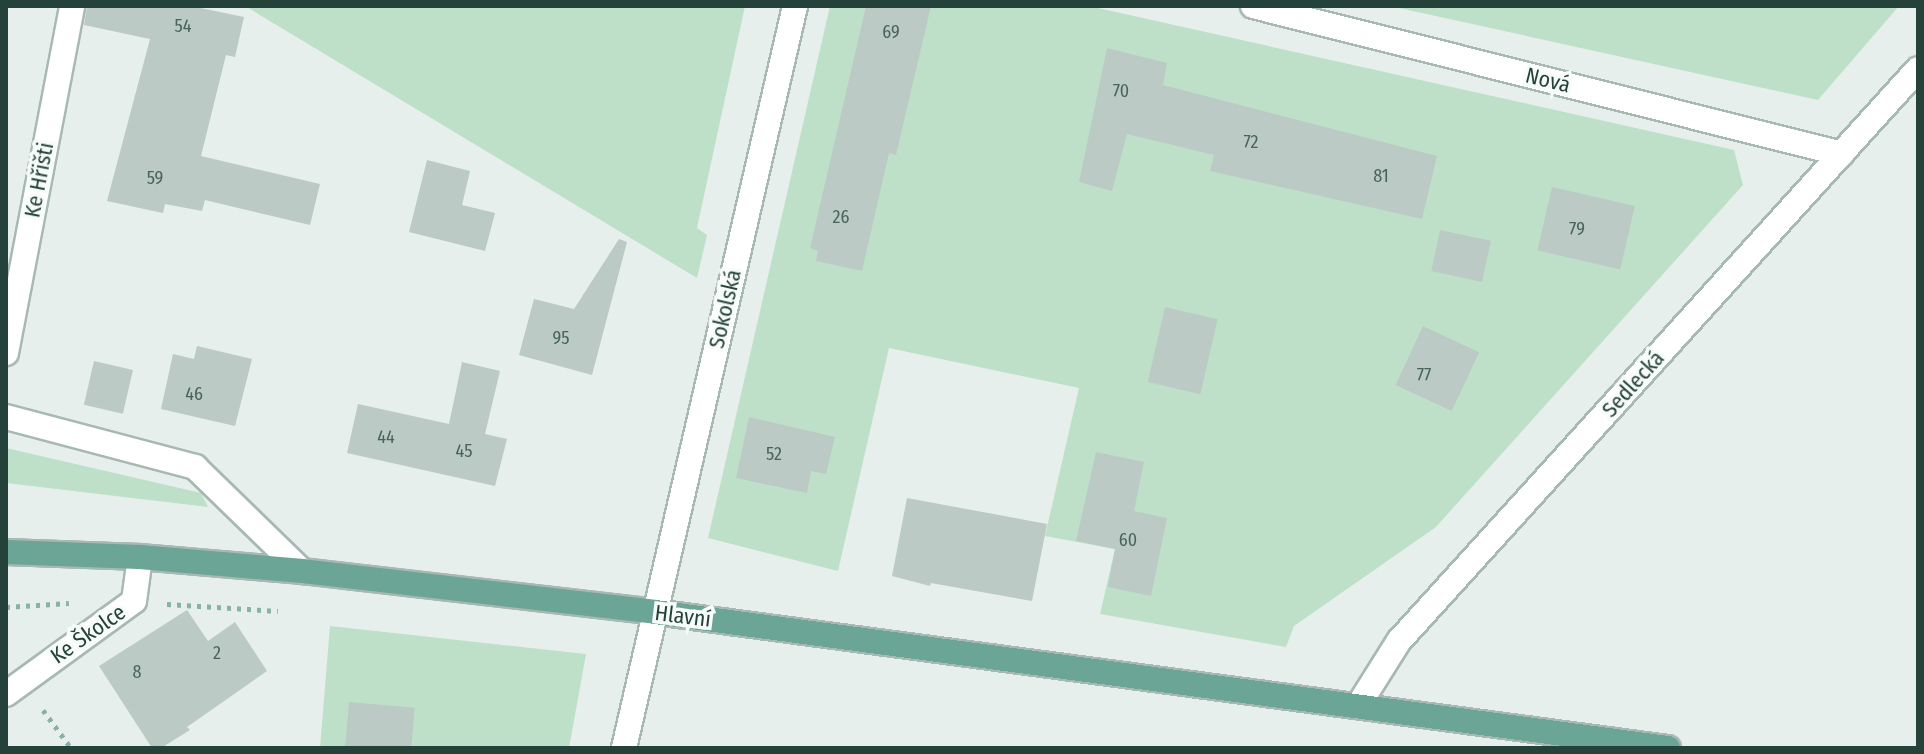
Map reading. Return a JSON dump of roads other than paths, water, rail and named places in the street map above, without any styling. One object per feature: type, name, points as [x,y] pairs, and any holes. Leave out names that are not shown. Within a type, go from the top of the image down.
[{"type":"main road","name":"Hlavní","points":[[6,552],[140,557],[302,571],[655,612],[1668,748]]},
{"type":"street","name":"Ke Hřišti","points":[[6,353],[72,6]]},
{"type":"street","name":"Sokolská","points":[[624,748],[795,6]]},
{"type":"street","name":"Nová","points":[[1253,6],[1287,10],[1842,154]]},
{"type":"street","name":"Sedlecká","points":[[1358,706],[1399,641],[1918,69]]},
{"type":"street","points":[[6,417],[195,467],[302,571]]},
{"type":"street","name":"Ke Školce","points":[[6,694],[134,601],[140,557]]}]
